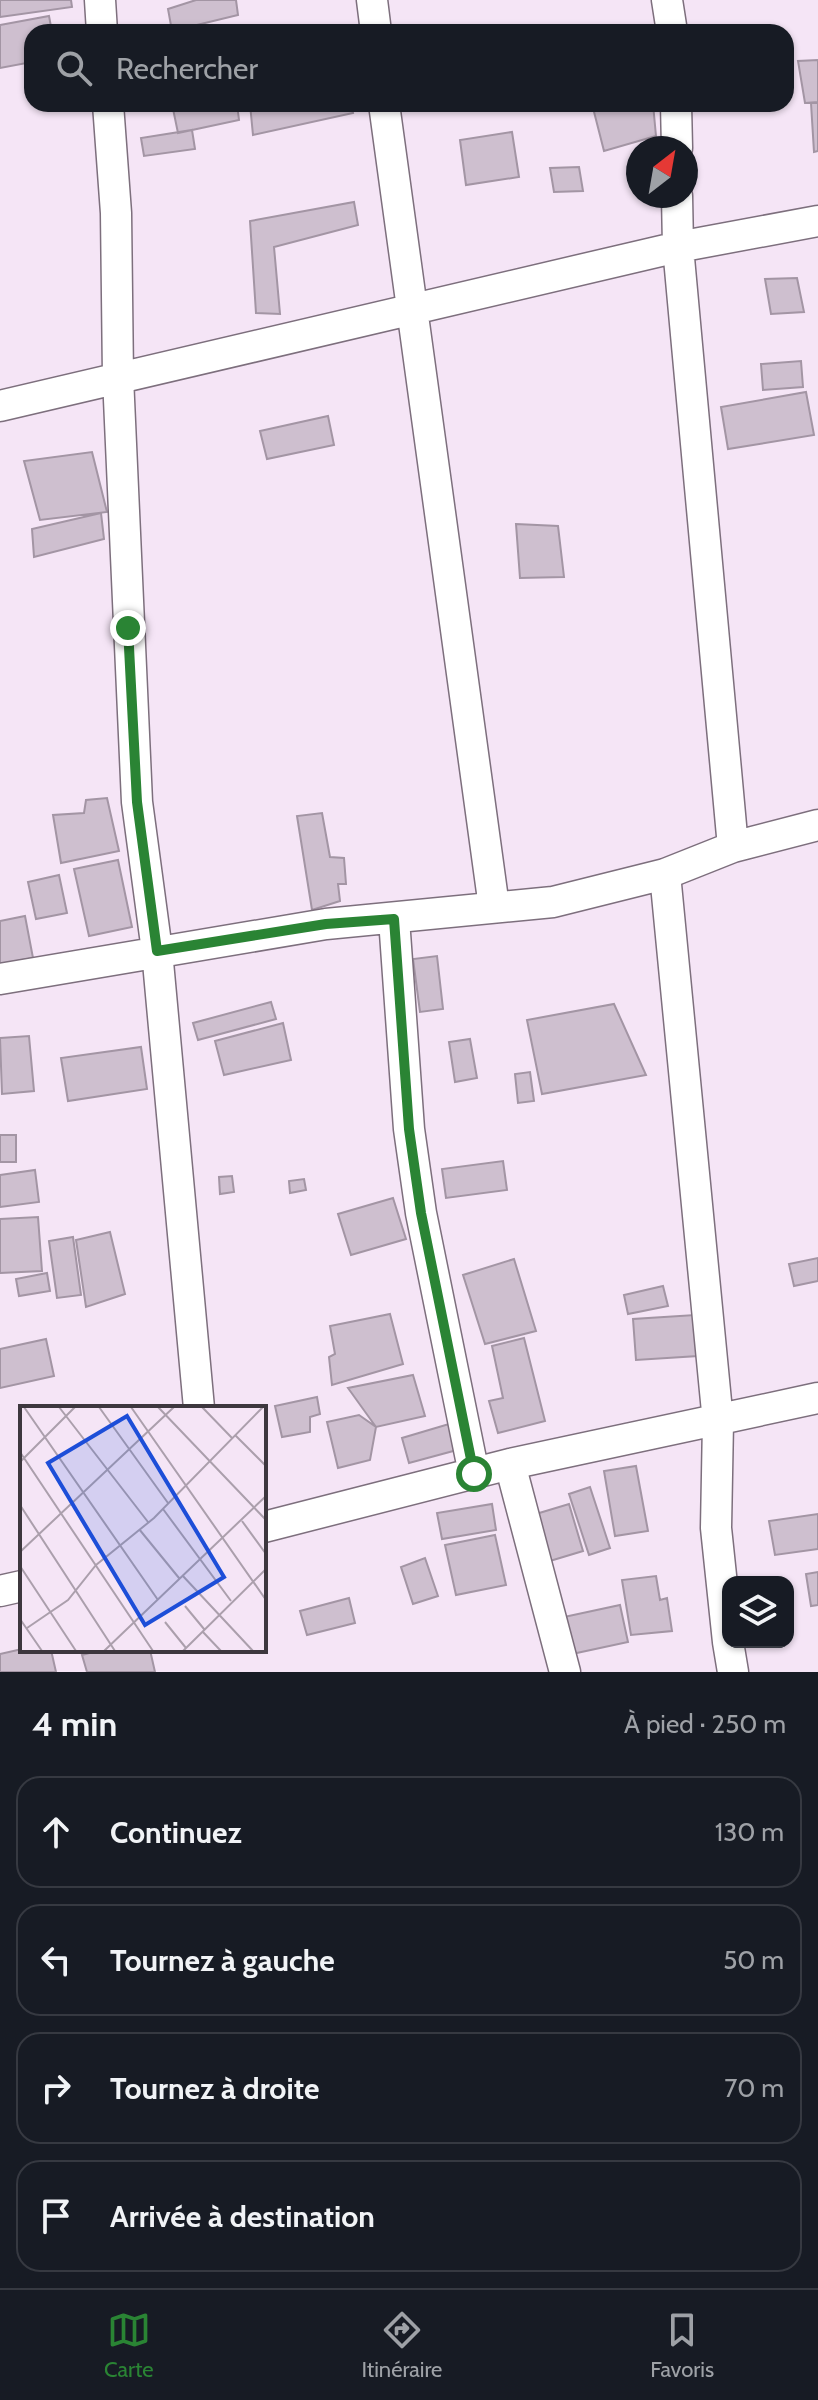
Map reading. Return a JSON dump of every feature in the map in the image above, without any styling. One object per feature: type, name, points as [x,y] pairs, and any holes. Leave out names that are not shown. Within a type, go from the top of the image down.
[{"type":"street","points":[[100,0],[102,24]]},
{"type":"street","points":[[372,0],[375,24]]},
{"type":"street","points":[[667,0],[671,24]]},
{"type":"street","points":[[109,112],[116,213],[118,377],[137,802],[157,951],[199,1406]]},
{"type":"street","points":[[385,112],[494,907]]},
{"type":"street","points":[[676,112],[677,136]]},
{"type":"street","points":[[677,208],[678,247],[733,847]]},
{"type":"street","points":[[0,406],[412,312],[678,247],[818,221]]},
{"type":"street","points":[[0,979],[326,924],[553,902],[665,874],[733,847],[818,825]]},
{"type":"street","points":[[665,874],[718,1422],[716,1528],[722,1585]]},
{"type":"street","points":[[394,919],[411,1143],[421,1213],[474,1474]]},
{"type":"street","points":[[266,1526],[510,1464],[718,1422],[818,1398]]},
{"type":"street","points":[[510,1464],[565,1672]]},
{"type":"street","points":[[0,1591],[20,1586]]},
{"type":"street","points":[[729,1648],[733,1672]]},
{"type":"building","points":[[0,0],[71,0],[72,7],[0,17]]},
{"type":"building","points":[[196,0],[236,0],[238,15],[201,24],[171,24],[168,9]]},
{"type":"building","points":[[49,16],[50,24],[24,24],[24,64],[0,68],[0,25]]},
{"type":"building","points":[[818,60],[818,102],[805,103],[798,61]]},
{"type":"building","points":[[811,103],[818,103],[818,151],[814,152]]},
{"type":"building","points":[[174,112],[238,112],[239,120],[178,133]]},
{"type":"building","points":[[251,112],[353,112],[353,113],[253,135]]},
{"type":"building","points":[[594,112],[654,112],[656,136],[626,136],[626,145],[604,151]]},
{"type":"building","points":[[192,130],[195,149],[144,156],[141,138]]},
{"type":"building","points":[[512,132],[519,177],[466,185],[460,140]]},
{"type":"building","points":[[579,167],[583,191],[554,192],[550,168]]},
{"type":"building","points":[[354,202],[358,225],[274,247],[280,314],[256,313],[250,221]]},
{"type":"building","points":[[797,278],[804,312],[771,314],[765,279]]},
{"type":"building","points":[[801,361],[803,387],[763,390],[761,364]]},
{"type":"building","points":[[806,392],[814,435],[728,449],[721,407]]},
{"type":"building","points":[[328,416],[334,445],[267,459],[260,431]]},
{"type":"building","points":[[92,452],[107,512],[40,520],[24,461]]},
{"type":"building","points":[[101,513],[104,539],[34,557],[32,529]]},
{"type":"building","points":[[516,524],[558,526],[564,577],[520,578]]},
{"type":"building","points":[[107,798],[119,851],[61,863],[53,815],[84,813],[86,800]]},
{"type":"building","points":[[322,813],[330,857],[344,858],[346,884],[338,884],[340,901],[312,910],[297,816]]},
{"type":"building","points":[[118,860],[132,927],[89,936],[74,869]]},
{"type":"building","points":[[59,875],[67,913],[36,919],[28,882]]},
{"type":"building","points":[[25,916],[33,958],[0,964],[0,921]]},
{"type":"building","points":[[437,956],[443,1009],[420,1012],[413,959]]},
{"type":"building","points":[[271,1002],[276,1019],[198,1040],[193,1023]]},
{"type":"building","points":[[614,1004],[646,1075],[542,1094],[527,1020]]},
{"type":"building","points":[[283,1023],[291,1060],[224,1075],[215,1041]]},
{"type":"building","points":[[29,1036],[34,1091],[2,1094],[0,1038]]},
{"type":"building","points":[[470,1039],[477,1078],[455,1082],[449,1042]]},
{"type":"building","points":[[141,1047],[147,1089],[68,1101],[61,1058]]},
{"type":"building","points":[[530,1072],[534,1101],[518,1103],[515,1074]]},
{"type":"building","points":[[0,1135],[16,1135],[16,1162],[0,1162]]},
{"type":"building","points":[[503,1161],[507,1190],[446,1198],[442,1169]]},
{"type":"building","points":[[35,1170],[39,1202],[0,1207],[0,1175]]},
{"type":"building","points":[[232,1176],[234,1192],[220,1194],[219,1177]]},
{"type":"building","points":[[304,1179],[306,1190],[290,1193],[289,1181]]},
{"type":"building","points":[[393,1198],[406,1239],[351,1255],[338,1214]]},
{"type":"building","points":[[38,1217],[42,1271],[0,1273],[0,1219]]},
{"type":"building","points":[[110,1232],[125,1294],[86,1307],[76,1240]]},
{"type":"building","points":[[73,1237],[81,1295],[57,1298],[49,1241]]},
{"type":"building","points":[[818,1258],[818,1281],[794,1286],[789,1264]]},
{"type":"building","points":[[514,1259],[536,1331],[485,1344],[463,1275]]},
{"type":"building","points":[[47,1273],[50,1291],[19,1296],[16,1279]]},
{"type":"building","points":[[663,1286],[668,1306],[628,1314],[624,1295]]},
{"type":"building","points":[[390,1314],[403,1364],[332,1385],[329,1357],[335,1354],[330,1326]]},
{"type":"building","points":[[695,1315],[698,1356],[636,1360],[633,1319]]},
{"type":"building","points":[[524,1338],[545,1421],[498,1433],[489,1401],[503,1398],[492,1346]]},
{"type":"building","points":[[46,1339],[54,1376],[0,1388],[0,1349]]},
{"type":"building","points":[[413,1375],[425,1416],[376,1427],[348,1388]]},
{"type":"building","points":[[317,1397],[320,1414],[310,1417],[310,1432],[282,1437],[275,1406]]},
{"type":"building","points":[[359,1415],[376,1427],[370,1460],[338,1468],[327,1422]]},
{"type":"building","points":[[449,1424],[457,1450],[409,1463],[402,1438]]},
{"type":"building","points":[[636,1466],[648,1531],[615,1536],[604,1471]]},
{"type":"building","points":[[590,1487],[610,1548],[589,1555],[569,1494]]},
{"type":"building","points":[[492,1504],[496,1530],[442,1539],[437,1513]]},
{"type":"building","points":[[569,1504],[583,1551],[540,1564],[526,1517]]},
{"type":"building","points":[[818,1514],[818,1549],[775,1555],[769,1521]]},
{"type":"building","points":[[495,1535],[506,1585],[456,1595],[445,1545]]},
{"type":"building","points":[[425,1558],[438,1596],[413,1604],[401,1567]]},
{"type":"building","points":[[818,1572],[818,1605],[811,1606],[806,1574]]},
{"type":"building","points":[[656,1576],[660,1600],[667,1598],[672,1631],[631,1635],[622,1580]]},
{"type":"building","points":[[349,1598],[355,1623],[307,1635],[300,1611]]},
{"type":"building","points":[[620,1605],[628,1642],[572,1654],[564,1617]]},
{"type":"building","points":[[20,1649],[20,1652],[51,1652],[56,1672],[0,1672],[0,1654]]},
{"type":"building","points":[[93,1652],[150,1652],[155,1672],[87,1672],[82,1655]]},
{"type":"route","points":[[128,628],[137,802],[157,951],[326,924],[394,919],[409,1129],[421,1213],[474,1474]]}]
